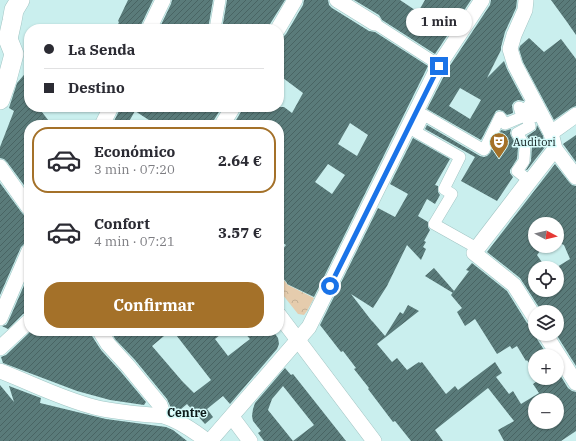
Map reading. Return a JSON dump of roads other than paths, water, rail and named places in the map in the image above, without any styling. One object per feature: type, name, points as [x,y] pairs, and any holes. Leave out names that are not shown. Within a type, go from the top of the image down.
[{"type":"street","points":[[151,24],[163,0]]},
{"type":"street","points":[[216,24],[220,0]]},
{"type":"street","points":[[281,24],[295,0]]},
{"type":"street","points":[[337,0],[439,66]]},
{"type":"street","points":[[526,0],[525,10],[514,35],[510,49],[515,65],[551,133],[555,149],[576,178]]},
{"type":"street","points":[[210,441],[309,327],[439,66],[475,2]]},
{"type":"street","points":[[0,99],[4,75],[14,54],[4,43],[14,3]]},
{"type":"street","points":[[528,105],[534,117],[529,116],[528,122],[530,126],[518,133],[525,146],[524,161],[516,171],[527,179],[475,247],[434,224],[452,194],[444,189],[460,157],[416,132],[424,115],[484,150],[500,117],[505,124],[512,122],[522,117],[519,107],[525,110],[527,109],[528,105]]},
{"type":"street","points":[[551,133],[576,115]]},
{"type":"street","points":[[528,307],[514,285],[474,253],[555,149]]},
{"type":"street","points":[[0,167],[24,201]]},
{"type":"street","points":[[0,318],[24,263]]},
{"type":"street","points":[[284,322],[374,441]]},
{"type":"street","points":[[0,348],[24,326]]},
{"type":"street","points":[[103,336],[108,344],[160,405],[164,416]]},
{"type":"street","points":[[549,341],[576,383]]},
{"type":"street","points":[[0,371],[67,398],[95,407],[123,412],[164,416],[180,423],[207,441]]},
{"type":"street","points":[[232,417],[250,441]]},
{"type":"place","name":"Auditori","points":[[499,159]]},
{"type":"district","name":"Centre","points":[[187,413]]}]
